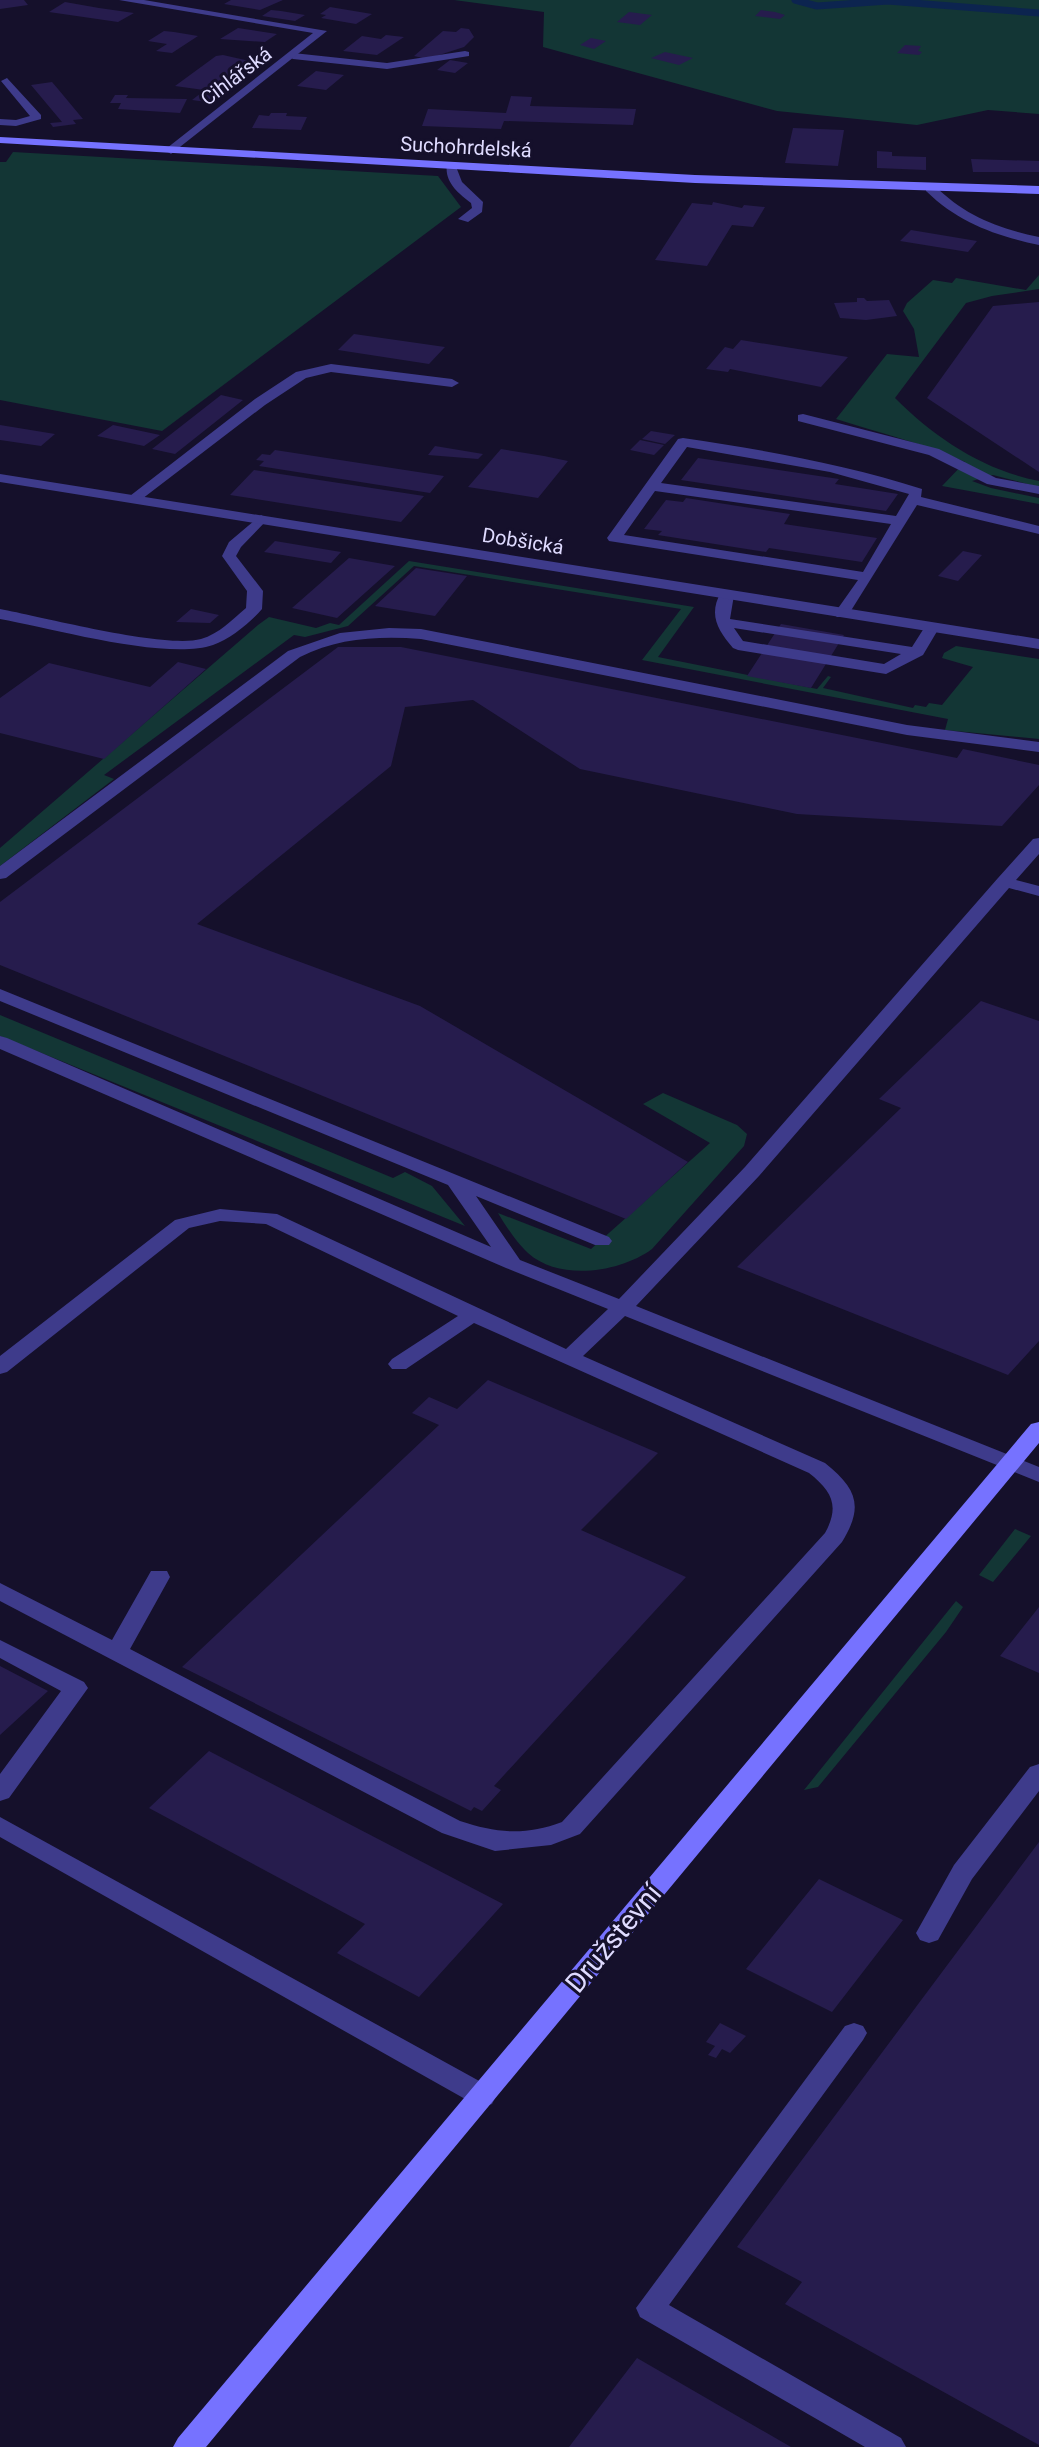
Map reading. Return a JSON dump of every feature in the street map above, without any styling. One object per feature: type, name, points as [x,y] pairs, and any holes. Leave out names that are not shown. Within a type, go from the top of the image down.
[{"type":"main road","name":"Suchohrdelská","points":[[0,140],[451,167],[1039,190]]},
{"type":"main road","name":"Družstevní","points":[[188,2447],[483,2096],[759,1760],[1039,1429]]},
{"type":"street","name":"Cihlářská","points":[[124,0],[322,31],[171,150]]},
{"type":"street","points":[[293,56],[387,66],[465,54]]},
{"type":"street","points":[[0,122],[16,123],[37,117],[7,81]]},
{"type":"street","points":[[451,167],[452,178],[458,187],[477,202],[478,209],[464,219]]},
{"type":"street","points":[[930,188],[955,213],[999,233],[1039,241]]},
{"type":"street","points":[[133,499],[260,402],[301,375],[331,368],[452,383]]},
{"type":"street","points":[[803,418],[934,452],[992,481],[1039,490]]},
{"type":"street","points":[[842,614],[867,577],[917,492],[855,471],[809,461],[683,442],[614,538],[867,577]]},
{"type":"street","name":"Dobšická","points":[[0,478],[1039,644]]},
{"type":"street","points":[[651,486],[900,521]]},
{"type":"street","points":[[912,499],[1039,530]]},
{"type":"street","points":[[0,614],[169,646],[195,647],[214,642],[254,609],[255,591],[229,556],[234,545],[261,519]]},
{"type":"street","points":[[726,595],[720,608],[729,633],[751,658],[861,675],[886,669],[911,656],[931,628]]},
{"type":"street","points":[[729,633],[911,656]]},
{"type":"street","points":[[0,874],[294,654],[318,643],[363,635],[421,634],[907,730],[1039,747]]},
{"type":"street","points":[[569,1358],[623,1308],[784,1137],[1039,843]]},
{"type":"street","points":[[1004,882],[1039,891]]},
{"type":"street","points":[[0,994],[602,1241]]},
{"type":"street","points":[[0,1042],[513,1264],[1039,1475]]},
{"type":"street","points":[[454,1179],[513,1264]]},
{"type":"street","points":[[0,1367],[182,1224],[220,1215],[270,1218],[473,1315],[817,1468],[838,1484],[845,1500],[846,1513],[834,1537],[571,1828],[551,1836],[495,1842],[451,1827],[0,1591]]},
{"type":"street","points":[[399,1364],[473,1315]]},
{"type":"street","points":[[117,1652],[159,1577]]},
{"type":"street","points":[[0,1648],[76,1688],[0,1792]]},
{"type":"street","points":[[929,1933],[963,1872],[1039,1773]]},
{"type":"street","points":[[0,1826],[483,2096]]},
{"type":"street","points":[[854,2033],[650,2308],[891,2447]]},
{"type":"green space","points":[[454,0],[1039,0],[1039,114],[988,110],[917,125],[777,111],[543,47],[544,12]]},
{"type":"green space","points":[[13,152],[438,176],[461,207],[162,431],[0,400],[0,162],[6,162]]},
{"type":"green space","points":[[1039,275],[1039,289],[966,303],[895,398],[943,439],[998,469],[1039,481],[1039,487],[993,475],[972,481],[1039,498],[1039,504],[942,486],[965,462],[836,419],[887,354],[919,357],[914,329],[903,311],[907,303],[933,280],[952,283],[956,278],[1026,290]]},
{"type":"green space","points":[[409,561],[694,607],[658,657],[817,689],[828,676],[831,677],[823,688],[913,708],[915,705],[926,707],[929,703],[942,705],[973,667],[942,658],[944,653],[956,646],[1039,659],[1039,739],[945,730],[948,719],[642,660],[681,609],[414,566],[348,626],[305,637],[294,635],[104,775],[114,779],[0,866],[0,848],[258,625],[269,617],[316,628],[330,623],[339,625]]},
{"type":"green space","points":[[0,1015],[393,1178],[405,1172],[432,1186],[465,1226],[0,1036]]},
{"type":"green space","points":[[663,1093],[737,1125],[747,1134],[744,1146],[652,1249],[639,1257],[608,1268],[573,1271],[541,1262],[528,1253],[498,1213],[591,1249],[710,1143],[643,1104]]},
{"type":"green space","points":[[1015,1529],[1031,1536],[993,1582],[979,1575]]},
{"type":"green space","points":[[956,1601],[963,1607],[946,1632],[818,1787],[804,1790]]},
{"type":"building","points":[[0,0],[24,0],[28,5],[0,9]]},
{"type":"building","points":[[231,0],[283,0],[260,10],[224,4]]},
{"type":"building","points":[[65,2],[134,13],[118,22],[49,12]]},
{"type":"building","points":[[330,7],[372,14],[356,24],[321,18],[326,15],[320,14]]},
{"type":"building","points":[[271,10],[305,15],[295,21],[262,16]]},
{"type":"building","points":[[761,10],[785,15],[780,19],[755,16]]},
{"type":"building","points":[[629,12],[652,15],[640,25],[617,22]]},
{"type":"building","points":[[238,28],[277,34],[265,42],[220,39]]},
{"type":"building","points":[[461,28],[469,29],[474,37],[464,47],[427,59],[414,56],[443,31],[456,32]]},
{"type":"building","points":[[164,31],[198,36],[172,53],[156,51],[167,44],[148,41]]},
{"type":"building","points":[[386,35],[404,37],[377,55],[343,51],[362,36],[381,39]]},
{"type":"building","points":[[591,38],[606,41],[594,49],[580,45]]},
{"type":"building","points":[[905,45],[921,46],[918,51],[922,52],[919,55],[897,53]]},
{"type":"building","points":[[665,52],[693,58],[679,65],[651,58]]},
{"type":"building","points":[[216,56],[254,62],[211,91],[175,86]]},
{"type":"building","points":[[450,60],[468,63],[455,73],[437,70]]},
{"type":"building","points":[[316,71],[344,75],[326,90],[297,86]]},
{"type":"building","points":[[52,82],[83,119],[73,120],[76,124],[53,127],[50,123],[62,122],[31,85]]},
{"type":"building","points":[[201,93],[222,97],[214,103],[192,100]]},
{"type":"building","points":[[115,95],[187,99],[180,113],[118,109],[121,103],[110,103]]},
{"type":"building","points":[[511,96],[532,97],[530,106],[636,109],[633,125],[504,121],[501,129],[422,126],[428,109],[506,113]]},
{"type":"building","points":[[271,113],[307,117],[301,130],[252,128],[259,115],[269,116]]},
{"type":"building","points":[[793,128],[844,130],[838,166],[785,163]]},
{"type":"building","points":[[877,151],[892,152],[892,156],[926,157],[926,170],[877,168]]},
{"type":"building","points":[[971,159],[1039,161],[1039,172],[973,172]]},
{"type":"building","points":[[713,202],[742,208],[744,205],[765,207],[753,227],[732,225],[707,266],[655,260],[692,203],[712,205]]},
{"type":"building","points":[[911,230],[977,241],[968,252],[900,241]]},
{"type":"building","points":[[857,298],[889,300],[897,316],[866,320],[840,318],[834,303],[857,302]]},
{"type":"building","points":[[1039,302],[1039,472],[927,398],[993,306]]},
{"type":"building","points":[[354,334],[445,347],[429,364],[338,350]]},
{"type":"building","points":[[741,340],[848,357],[821,387],[730,369],[728,372],[706,369],[725,347],[733,349]]},
{"type":"building","points":[[221,395],[243,400],[175,454],[152,449]]},
{"type":"building","points":[[0,425],[55,434],[41,446],[0,440]]},
{"type":"building","points":[[113,425],[160,435],[144,446],[97,436]]},
{"type":"building","points":[[651,431],[675,435],[665,444],[642,439]]},
{"type":"building","points":[[640,440],[664,445],[654,455],[630,450]]},
{"type":"building","points":[[435,446],[483,454],[478,459],[428,455]]},
{"type":"building","points":[[501,449],[568,461],[538,498],[468,487]]},
{"type":"building","points":[[275,450],[444,476],[430,493],[259,466],[264,461],[256,460],[262,454],[270,455]]},
{"type":"building","points":[[698,458],[839,479],[835,484],[898,494],[886,511],[681,480]]},
{"type":"building","points":[[254,470],[424,496],[401,522],[230,495]]},
{"type":"building","points":[[686,498],[790,514],[784,524],[877,538],[862,562],[769,548],[766,552],[658,535],[662,531],[644,529],[666,500],[683,502]]},
{"type":"building","points":[[275,541],[341,552],[331,563],[264,552]]},
{"type":"building","points":[[963,551],[982,555],[958,581],[938,576]]},
{"type":"building","points":[[349,558],[395,566],[337,618],[292,608]]},
{"type":"building","points":[[416,568],[467,576],[435,616],[375,606]]},
{"type":"building","points":[[191,609],[219,615],[210,623],[176,622]]},
{"type":"building","points":[[781,624],[844,635],[811,688],[747,676]]},
{"type":"building","points":[[338,647],[401,647],[957,758],[963,749],[1039,765],[1039,785],[1002,826],[797,814],[580,769],[473,700],[405,707],[391,766],[197,924],[420,1006],[688,1162],[626,1219],[0,965],[0,902]]},
{"type":"building","points":[[178,662],[206,669],[104,759],[0,733],[0,698],[49,663],[150,687]]},
{"type":"building","points":[[981,1001],[1039,1021],[1039,1341],[1008,1375],[737,1267],[901,1108],[879,1099]]},
{"type":"building","points":[[488,1380],[658,1453],[581,1530],[686,1577],[494,1786],[501,1790],[482,1811],[474,1807],[471,1811],[182,1667],[439,1425],[412,1413],[429,1397],[457,1409]]},
{"type":"building","points":[[1039,1607],[1039,1673],[1000,1656]]},
{"type":"building","points":[[0,1666],[48,1691],[0,1735]]},
{"type":"building","points":[[209,1751],[503,1904],[419,1997],[337,1953],[365,1924],[149,1808]]},
{"type":"building","points":[[1039,1842],[1039,2445],[785,2304],[802,2282],[737,2247]]},
{"type":"building","points":[[819,1879],[903,1920],[832,2012],[746,1969]]},
{"type":"building","points":[[720,2023],[746,2036],[730,2053],[722,2049],[716,2058],[708,2055],[715,2046],[706,2042]]},
{"type":"building","points":[[637,2358],[791,2447],[569,2447]]},
{"type":"waterway","points":[[795,0],[817,6],[888,1],[1039,13]]}]
